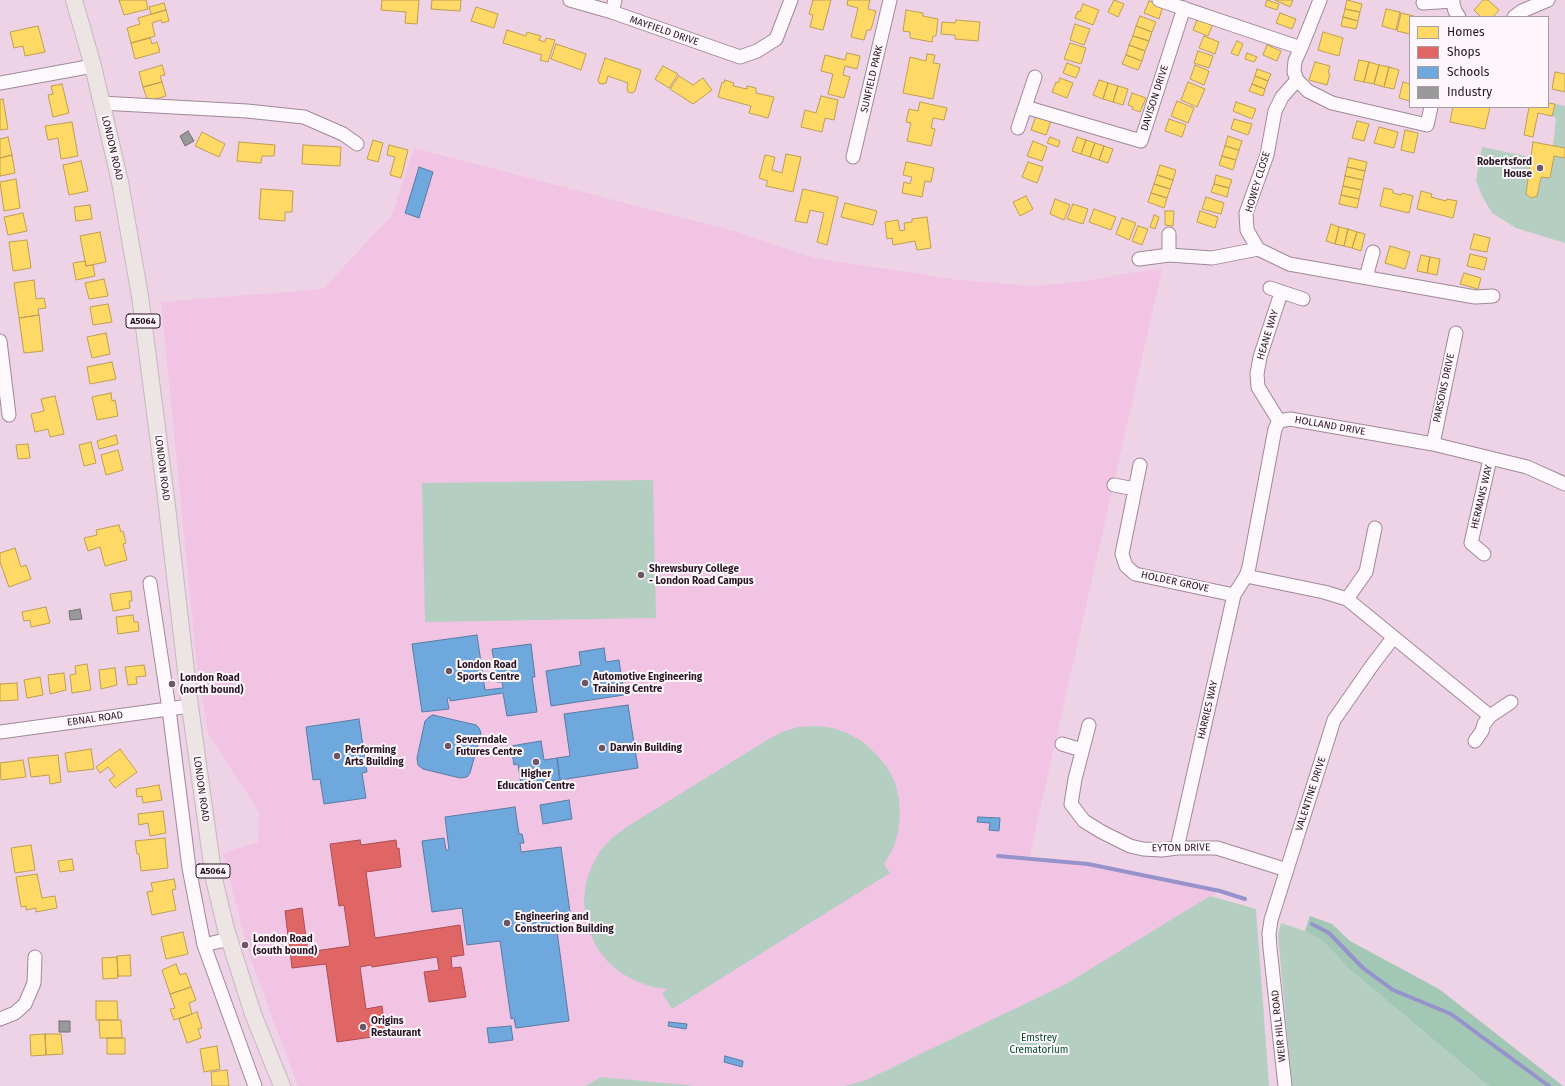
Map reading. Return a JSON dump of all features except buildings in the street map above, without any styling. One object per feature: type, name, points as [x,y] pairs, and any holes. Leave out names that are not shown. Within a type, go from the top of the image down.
[{"type":"main road","name":"LONDON ROAD","points":[[74,0],[92,66],[120,182],[140,296],[166,498],[190,706],[214,879],[229,939],[253,1014],[282,1086]]},
{"type":"street","name":"MAYFIELD DRIVE","points":[[570,0],[613,6],[740,57],[757,51],[776,39],[791,0]]},
{"type":"street","name":"SUNFIELD PARK","points":[[853,157],[890,0]]},
{"type":"street","points":[[1158,0],[1301,48]]},
{"type":"street","points":[[1320,0],[1295,61],[1294,72],[1297,80],[1308,90],[1332,103],[1427,125],[1431,108]]},
{"type":"street","points":[[1515,16],[1522,11],[1548,0]]},
{"type":"street","points":[[1423,3],[1452,1],[1458,16]]},
{"type":"street","name":"DAVISON DRIVE","points":[[1025,107],[1141,141],[1184,8]]},
{"type":"street","points":[[0,83],[92,66]]},
{"type":"street","points":[[1018,128],[1035,77]]},
{"type":"street","name":"HOWEY CLOSE","points":[[1258,248],[1247,230],[1246,213],[1267,155],[1275,111],[1282,97],[1297,80]]},
{"type":"street","points":[[101,103],[247,111],[304,117],[343,134],[357,144]]},
{"type":"street","points":[[1169,234],[1169,255]]},
{"type":"street","points":[[1139,259],[1169,255],[1212,258],[1258,248],[1289,264],[1475,297],[1493,296]]},
{"type":"street","points":[[1366,277],[1373,252]]},
{"type":"street","name":"HEANE WAY","points":[[1279,421],[1258,387],[1257,374],[1260,357],[1276,290],[1303,299]]},
{"type":"street","name":"PARSONS DRIVE","points":[[1433,444],[1456,333]]},
{"type":"street","points":[[0,341],[8,416]]},
{"type":"street","name":"HOLLAND DRIVE","points":[[1246,576],[1275,429],[1279,421],[1290,419],[1433,444],[1527,467],[1565,484]]},
{"type":"street","name":"HERMANS WAY","points":[[1484,554],[1471,543],[1490,459]]},
{"type":"street","name":"HOLDER GROVE","points":[[1140,465],[1122,554],[1126,566],[1135,574],[1234,595]]},
{"type":"street","points":[[1114,485],[1135,490]]},
{"type":"street","points":[[1347,599],[1366,572],[1375,528]]},
{"type":"street","points":[[1246,576],[1324,592],[1347,599],[1490,716]]},
{"type":"street","name":"HARRIES WAY","points":[[1177,848],[1234,595],[1246,576]]},
{"type":"street","points":[[150,583],[169,709],[189,868],[204,945],[255,1086]]},
{"type":"street","name":"VALENTINE DRIVE","points":[[1272,966],[1269,934],[1272,920],[1334,720],[1393,638]]},
{"type":"street","points":[[1475,741],[1490,716],[1512,702]]},
{"type":"street","name":"EBNAL ROAD","points":[[0,732],[190,706]]},
{"type":"street","name":"EYTON DRIVE","points":[[1089,725],[1075,779],[1071,804],[1084,821],[1130,846],[1162,850],[1177,848],[1217,848],[1287,870]]},
{"type":"street","points":[[1062,744],[1082,750]]},
{"type":"street","points":[[204,945],[229,939]]},
{"type":"street","points":[[0,1020],[15,1013],[25,1004],[34,983],[35,957]]},
{"type":"street","name":"WEIR HILL ROAD","points":[[1272,966],[1285,1086]]},
{"type":"shaded area","name":"Shrewsbury College - London Road Campus","points":[[414,148],[737,232],[814,258],[959,280],[1032,286],[1088,281],[1128,273],[1162,269],[1029,859],[1088,864],[1220,891],[1064,985],[866,1080],[845,1086],[696,1086],[601,1077],[584,1086],[298,1086],[250,957],[223,853],[258,842],[259,812],[208,733],[197,665],[161,302],[323,289],[392,215]]},
{"type":"green space","points":[[1555,104],[1565,106],[1565,148],[1553,146],[1556,118],[1552,116]]},
{"type":"green space","points":[[1482,147],[1530,157],[1526,194],[1531,198],[1537,196],[1541,177],[1550,178],[1554,156],[1565,158],[1565,243],[1516,228],[1492,213],[1482,196],[1476,180]]},
{"type":"green space","points":[[653,480],[656,618],[425,622],[422,483]]},
{"type":"green space","points":[[816,726],[833,728],[849,734],[863,742],[887,767],[895,782],[899,799],[900,816],[898,833],[893,849],[884,864],[890,873],[672,1009],[662,993],[668,989],[652,987],[621,973],[608,962],[597,948],[590,933],[585,916],[584,899],[586,882],[592,866],[600,851],[611,839],[625,828],[767,740],[782,732],[798,727]]},
{"type":"green space","name":"Emstrey Crematorium","points":[[1210,896],[1256,909],[1269,1086],[845,1086],[866,1080],[1064,985]]},
{"type":"green space","points":[[1310,916],[1332,924],[1350,941],[1439,989],[1563,1086],[1489,1086],[1348,968],[1323,941],[1305,931]]},
{"type":"green space","points":[[1281,923],[1305,931],[1323,941],[1348,968],[1489,1086],[1292,1086],[1278,935]]},
{"type":"green space","points":[[601,1077],[696,1086],[585,1086]]},
{"type":"waterway","points":[[998,856],[1088,864],[1220,891],[1245,899]]},
{"type":"waterway","points":[[1312,924],[1329,933],[1363,968],[1393,990],[1451,1014],[1549,1086]]},
{"type":"place","name":"Robertsford House","points":[[1540,168]]},
{"type":"place","name":"Shrewsbury College - London Road Campus","points":[[641,575]]},
{"type":"place","name":"London Road Sports Centre","points":[[449,671]]},
{"type":"place","name":"Automotive Engineering Training Centre","points":[[585,683]]},
{"type":"place","name":"London Road (north bound)","points":[[172,684]]},
{"type":"place","name":"Severndale Futures Centre","points":[[448,746]]},
{"type":"place","name":"Darwin Building","points":[[602,748]]},
{"type":"place","name":"Performing Arts Building","points":[[337,756]]},
{"type":"place","name":"Higher Education Centre","points":[[536,762]]},
{"type":"place","name":"Engineering and Construction Building","points":[[507,923]]},
{"type":"place","name":"London Road (south bound)","points":[[245,945]]},
{"type":"place","name":"Origins Restaurant","points":[[363,1027]]}]
